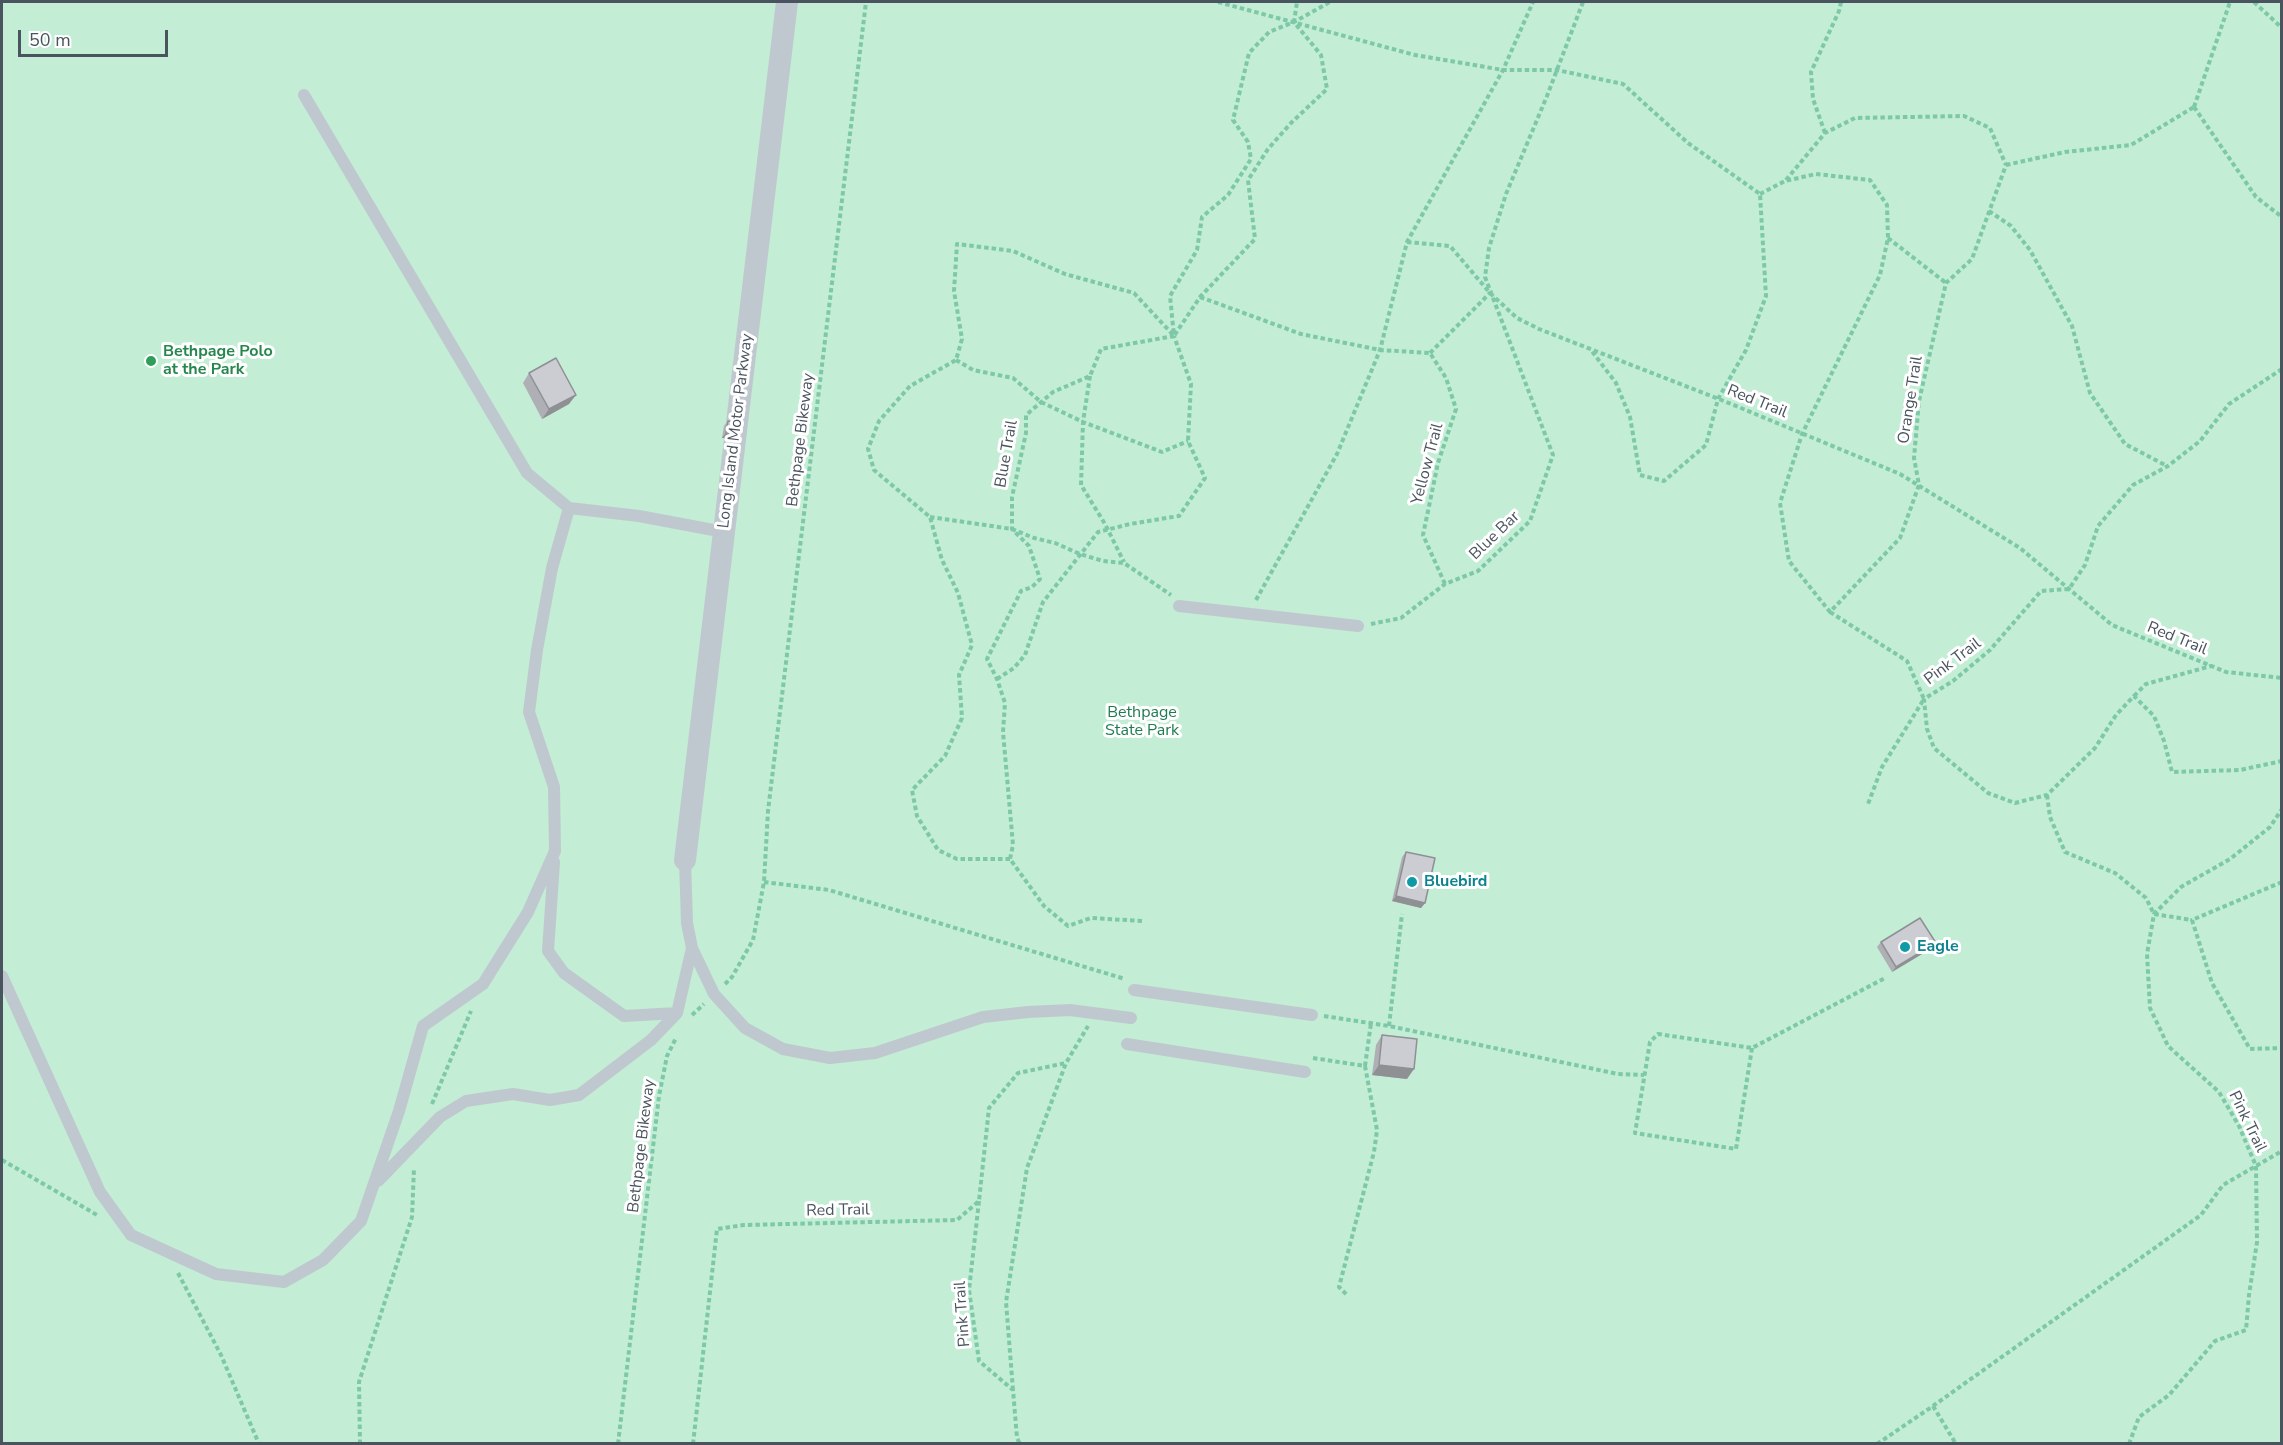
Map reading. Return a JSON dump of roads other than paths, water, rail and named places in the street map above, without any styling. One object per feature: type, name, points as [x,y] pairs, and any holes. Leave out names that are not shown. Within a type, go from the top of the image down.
[{"type":"street","name":"Long Island Motor Parkway","points":[[685,860],[787,2]]},
{"type":"lane","points":[[304,95],[527,473],[569,508],[639,516],[724,532]]},
{"type":"lane","points":[[569,508],[552,567],[529,712],[554,787],[555,851],[548,951],[564,973],[624,1016],[676,1013]]},
{"type":"lane","points":[[1177,602],[1249,614],[1358,626]]},
{"type":"lane","points":[[2,976],[100,1192],[131,1235],[216,1274],[284,1282],[323,1260],[361,1221],[399,1111],[423,1026],[483,984],[528,912],[555,851]]},
{"type":"lane","points":[[685,860],[687,923],[692,948],[714,994],[745,1028],[783,1049],[830,1058],[875,1053],[983,1017],[1070,1010],[1131,1018]]},
{"type":"lane","points":[[375,1184],[440,1117],[466,1101],[513,1094],[550,1100],[579,1095],[651,1040],[676,1013],[692,948]]},
{"type":"lane","points":[[1134,986],[1312,1015]]},
{"type":"lane","points":[[1127,1044],[1305,1072]]},
{"type":"place","name":"Bethpage Polo at the Park","points":[[151,361]]},
{"type":"place","name":"Bluebird","points":[[1412,882]]},
{"type":"place","name":"Eagle","points":[[1905,947]]},
{"type":"park label","name":"Bethpage State Park","points":[[1142,722]]}]
